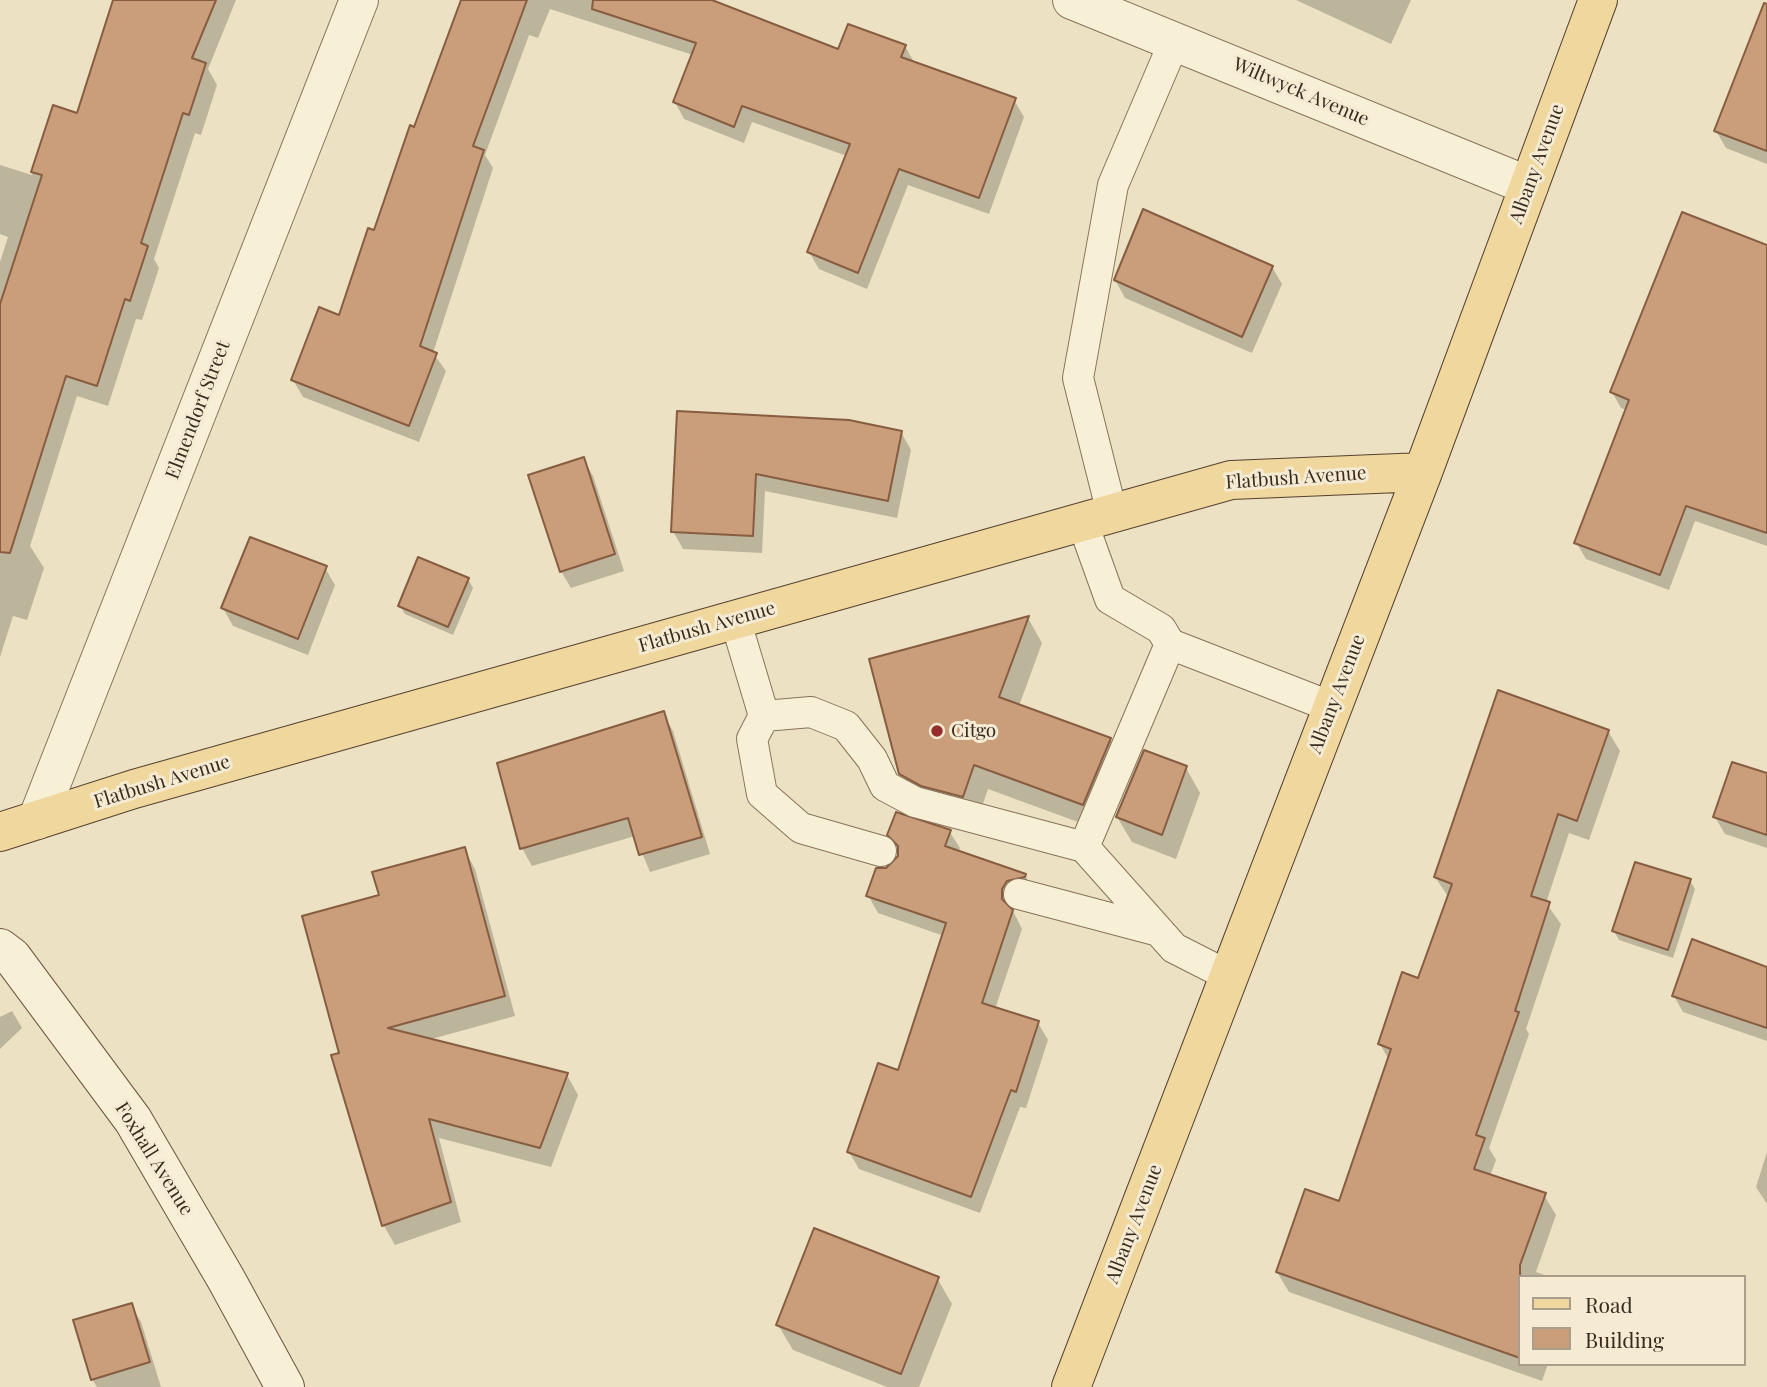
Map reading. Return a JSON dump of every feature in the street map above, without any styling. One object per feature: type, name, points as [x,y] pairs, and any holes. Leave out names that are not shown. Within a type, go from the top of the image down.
[{"type":"main road","name":"Albany Avenue","points":[[1071,1387],[1423,472],[1598,0]]},
{"type":"main road","name":"Flatbush Avenue","points":[[0,832],[147,785],[1231,480],[1423,472]]},
{"type":"street","name":"Elmendorf Street","points":[[37,820],[359,0]]},
{"type":"street","name":"Wiltwyck Avenue","points":[[1072,0],[1529,186]]},
{"type":"street","name":"Foxhall Avenue","points":[[0,948],[12,957],[133,1120],[226,1279],[285,1387]]},
{"type":"lane","points":[[1175,40],[1113,185],[1078,378],[1110,599],[1161,629],[1170,644],[1332,707]]},
{"type":"lane","points":[[735,619],[764,716],[752,739],[761,794],[801,828],[881,851]]},
{"type":"lane","points":[[1084,847],[1170,644]]},
{"type":"lane","points":[[764,716],[811,712],[846,726],[872,759],[885,786],[915,802],[1084,847],[1155,930],[1174,948],[1229,976]]},
{"type":"lane","points":[[1019,894],[1155,930]]},
{"type":"building","points":[[113,0],[216,0],[192,58],[206,63],[189,115],[183,113],[141,243],[148,246],[130,301],[125,299],[97,386],[66,376],[10,553],[0,552],[0,304],[42,175],[31,172],[53,105],[77,113]]},
{"type":"building","points":[[461,0],[527,0],[473,146],[484,150],[420,346],[437,353],[409,426],[291,380],[319,307],[339,315],[368,228],[374,230],[410,125],[414,127]]},
{"type":"building","points":[[593,0],[712,0],[838,49],[848,24],[906,45],[901,57],[1016,98],[979,198],[899,169],[858,273],[807,252],[850,144],[742,106],[734,127],[673,102],[696,43],[592,9]]},
{"type":"building","points":[[1764,3],[1767,4],[1767,151],[1714,131]]},
{"type":"building","points":[[1143,209],[1273,266],[1242,337],[1114,280]]},
{"type":"building","points":[[1682,212],[1767,245],[1767,533],[1686,506],[1660,575],[1574,543],[1629,400],[1610,392]]},
{"type":"building","points":[[677,411],[849,420],[902,431],[888,501],[756,474],[753,536],[671,532]]},
{"type":"building","points":[[584,457],[615,554],[560,572],[528,475]]},
{"type":"building","points":[[250,537],[327,566],[298,639],[221,608]]},
{"type":"building","points":[[418,557],[469,578],[448,627],[398,606]]},
{"type":"building","name":"Citgo","points":[[1029,616],[999,697],[1111,738],[1083,805],[974,765],[963,797],[921,786],[899,774],[869,659]]},
{"type":"building","points":[[1498,690],[1609,730],[1577,821],[1558,814],[1531,896],[1550,902],[1515,1011],[1519,1012],[1476,1135],[1485,1138],[1474,1169],[1546,1193],[1518,1275],[1518,1357],[1276,1272],[1305,1189],[1339,1201],[1391,1049],[1378,1044],[1402,972],[1418,978],[1452,884],[1434,877]]},
{"type":"building","points":[[664,711],[702,837],[639,855],[628,818],[520,849],[497,763]]},
{"type":"building","points":[[1144,750],[1187,766],[1162,835],[1116,817]]},
{"type":"building","points":[[1732,762],[1767,773],[1767,835],[1713,817]]},
{"type":"building","points":[[896,812],[951,830],[945,846],[1026,874],[1025,877],[1007,881],[1002,889],[1002,899],[1013,910],[982,1003],[1039,1021],[1016,1092],[1011,1090],[971,1197],[847,1152],[878,1063],[898,1070],[946,923],[866,896],[876,868],[886,868],[898,856],[898,846],[887,835]]},
{"type":"building","points":[[465,847],[505,996],[388,1028],[568,1073],[540,1148],[429,1119],[451,1202],[382,1226],[331,1055],[339,1053],[302,916],[379,895],[372,872]]},
{"type":"building","points":[[1635,862],[1691,879],[1668,950],[1612,931]]},
{"type":"building","points":[[1692,939],[1767,967],[1767,1028],[1672,996]]},
{"type":"building","points":[[814,1228],[939,1277],[901,1374],[776,1325]]},
{"type":"building","points":[[132,1303],[150,1362],[91,1380],[73,1320]]},
{"type":"place","name":"Citgo","points":[[937,731]]}]
